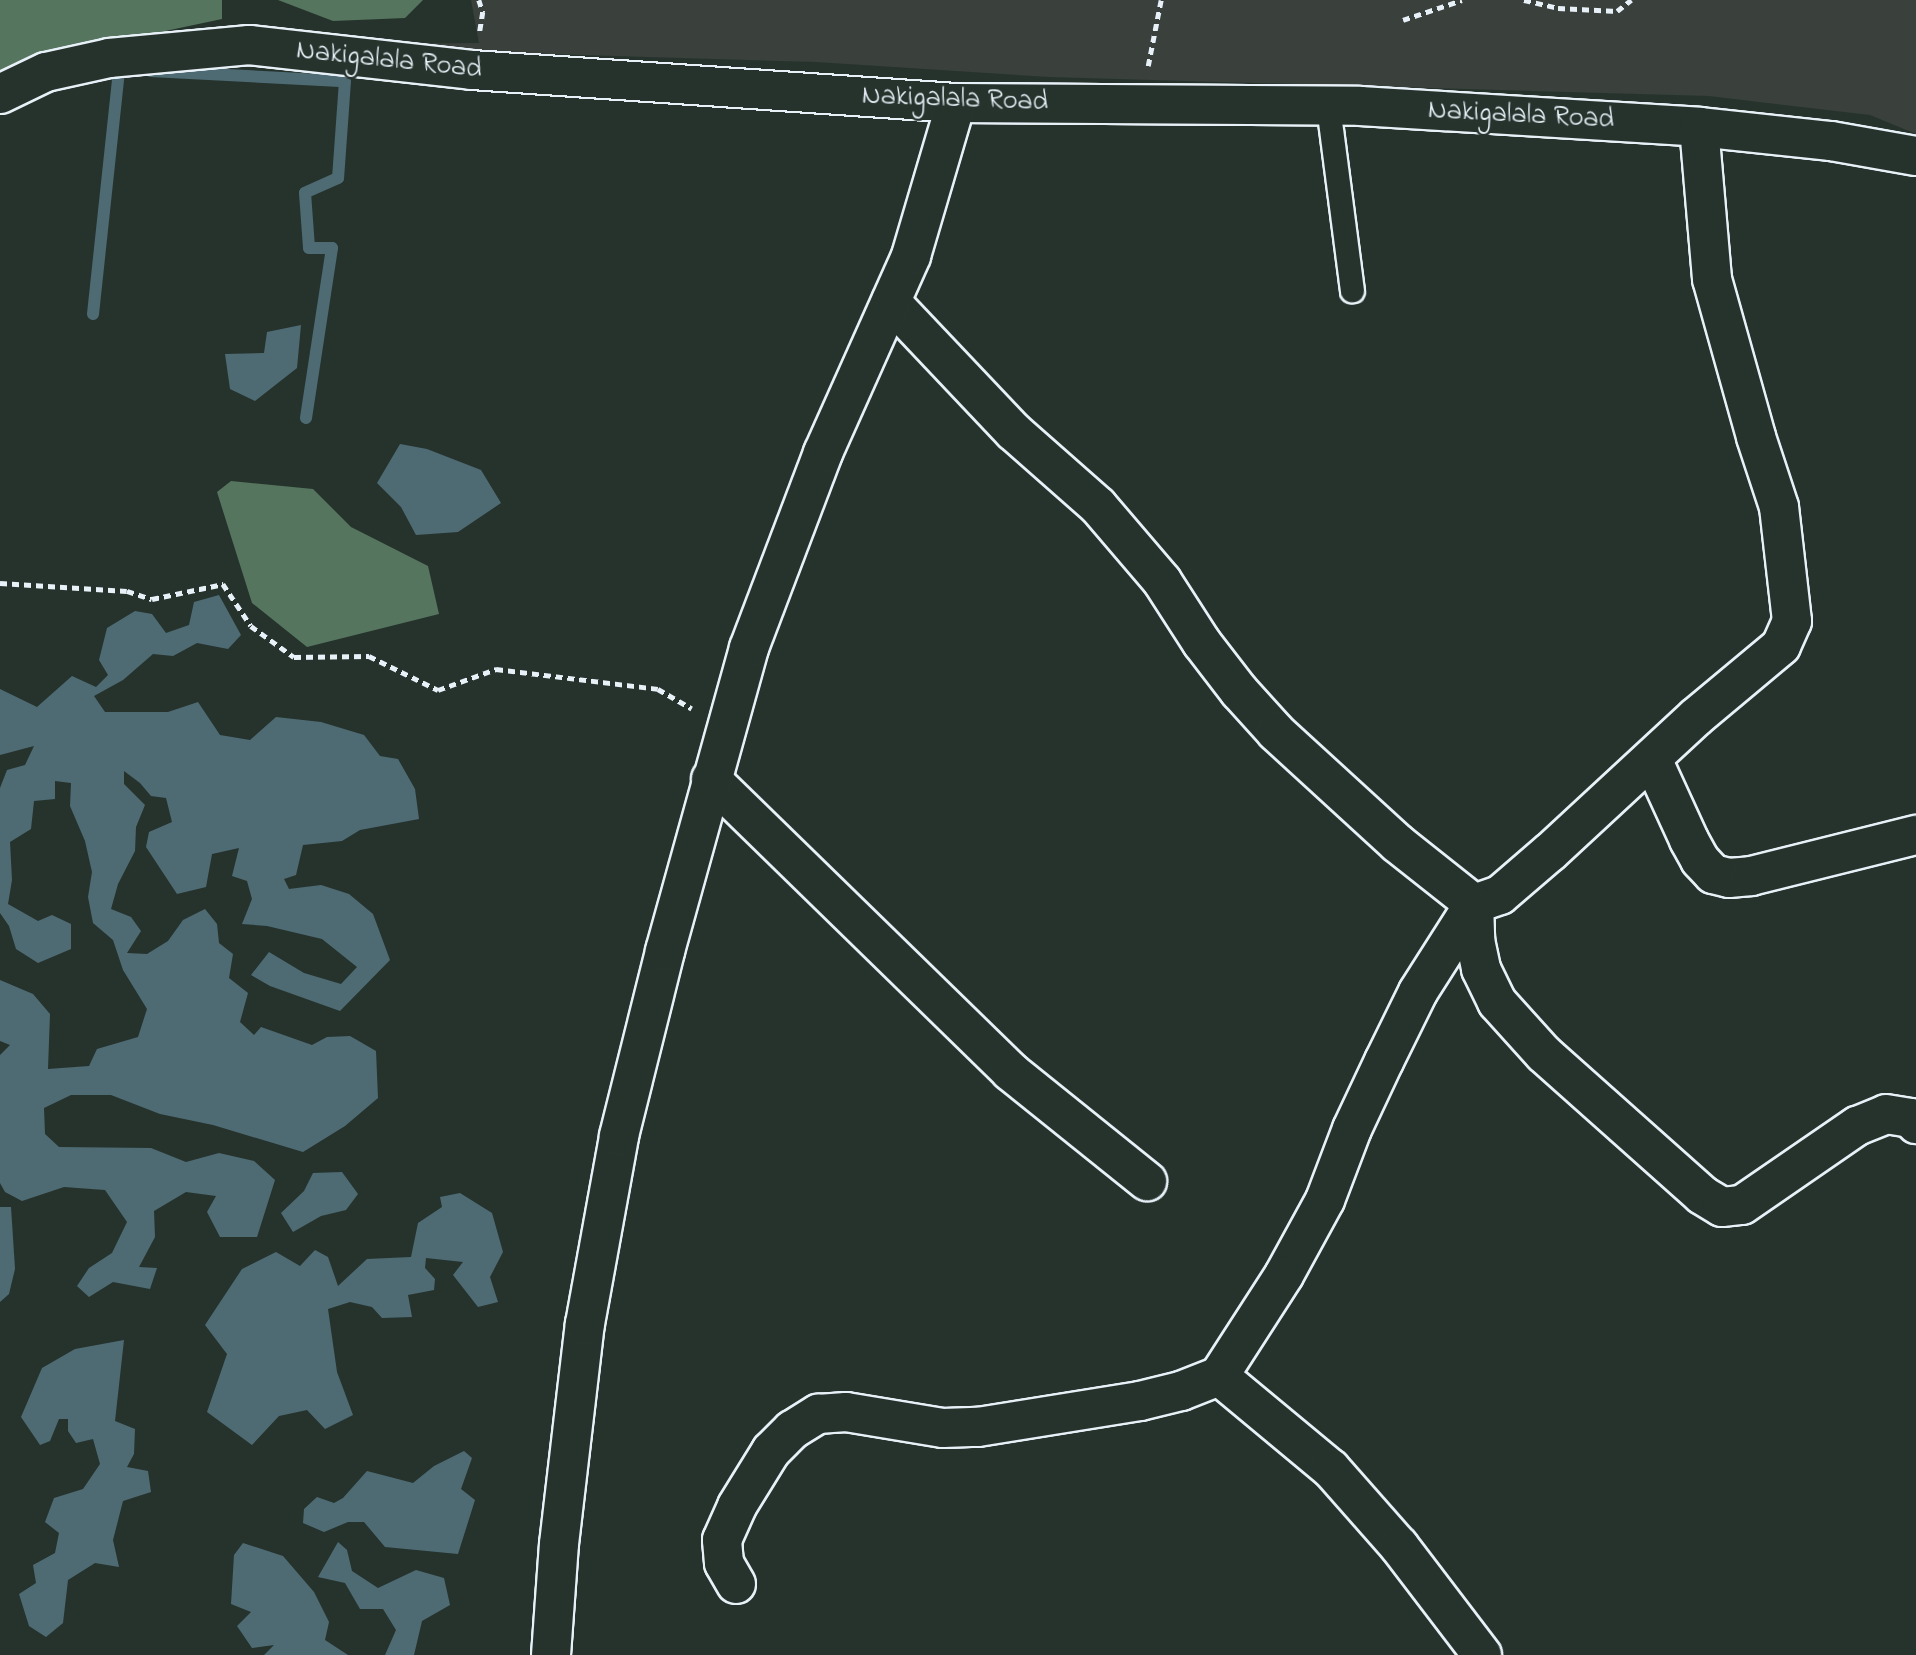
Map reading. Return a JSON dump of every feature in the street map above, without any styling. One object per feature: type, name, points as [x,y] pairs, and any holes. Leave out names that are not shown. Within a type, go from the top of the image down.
[{"type":"street","name":"Nakigalala Road","points":[[0,94],[46,72],[109,58],[249,45],[472,70],[956,103],[1328,106],[1699,127],[1831,141],[1916,156]]},
{"type":"street","points":[[551,1655],[559,1544],[585,1324],[619,1136],[711,779],[778,566],[823,453],[911,256],[956,103]]},
{"type":"street","points":[[736,1584],[724,1563],[722,1540],[737,1506],[771,1451],[792,1430],[818,1414],[846,1412],[943,1429],[978,1427],[1140,1401],[1181,1391],[1219,1376],[1284,1275],[1325,1200],[1352,1129],[1418,992],[1475,904],[1500,895],[1736,683],[1781,646],[1792,621],[1779,507],[1756,437],[1712,279],[1699,127]]},
{"type":"street","points":[[891,302],[1013,431],[1098,506],[1162,581],[1202,643],[1239,691],[1276,732],[1397,843],[1475,904]]},
{"type":"street","points":[[1652,759],[1689,840],[1700,860],[1713,874],[1729,878],[1751,876],[1916,835]]},
{"type":"street","points":[[711,779],[1010,1071],[1147,1181]]},
{"type":"street","points":[[1475,904],[1475,940],[1481,969],[1497,1002],[1544,1054],[1702,1195],[1721,1207],[1742,1205],[1857,1126],[1886,1114],[1911,1118],[1916,1124]]},
{"type":"street","points":[[1219,1376],[1331,1469],[1399,1546],[1482,1655]]},
{"type":"lane","points":[[1328,106],[1352,289]]},
{"type":"path","points":[[1140,105],[1161,0]]},
{"type":"path","points":[[1403,20],[1462,0]]},
{"type":"path","points":[[1524,0],[1558,8],[1617,11],[1631,0]]},
{"type":"path","points":[[0,583],[127,591],[152,598],[223,584],[251,626],[295,657],[369,656],[438,690],[496,669],[658,690],[726,728]]},
{"type":"shaded area","points":[[471,0],[1916,0],[1916,134],[1870,115],[1709,96],[1049,77],[816,62],[249,45],[479,43]]},
{"type":"green space","points":[[0,0],[222,0],[222,19],[85,48],[0,84]]},
{"type":"green space","points":[[278,0],[423,0],[405,18],[333,21]]},
{"type":"green space","points":[[231,481],[313,489],[351,527],[428,566],[439,614],[307,647],[252,603],[217,492]]},
{"type":"water","points":[[301,325],[297,368],[255,401],[230,389],[225,354],[264,353],[267,332]]},
{"type":"water","points":[[400,444],[427,449],[481,470],[501,503],[458,532],[416,535],[401,507],[377,483]]},
{"type":"water","points":[[219,595],[241,635],[228,649],[197,643],[173,656],[153,654],[123,680],[94,696],[105,712],[168,712],[198,702],[220,735],[250,740],[276,717],[321,722],[364,735],[380,756],[398,759],[415,789],[419,819],[360,830],[342,841],[303,845],[296,875],[284,879],[289,889],[321,885],[349,894],[373,914],[390,960],[340,1011],[270,986],[251,975],[269,952],[304,973],[341,984],[357,967],[322,939],[267,926],[242,924],[252,899],[247,881],[232,876],[239,848],[212,854],[206,887],[177,894],[146,847],[149,832],[172,822],[166,798],[151,796],[124,771],[124,784],[145,805],[136,827],[135,851],[118,884],[111,909],[131,917],[141,931],[127,953],[147,954],[168,941],[183,920],[205,909],[217,924],[219,943],[233,954],[229,978],[248,993],[240,1022],[254,1035],[261,1027],[312,1045],[327,1037],[350,1036],[376,1051],[378,1098],[345,1126],[303,1152],[213,1125],[160,1114],[111,1095],[71,1095],[44,1108],[45,1134],[59,1147],[151,1148],[186,1162],[219,1153],[254,1161],[275,1180],[257,1237],[220,1237],[207,1212],[216,1196],[186,1192],[154,1211],[155,1237],[139,1267],[157,1268],[150,1289],[113,1282],[89,1297],[77,1286],[89,1268],[112,1253],[127,1222],[105,1190],[64,1187],[22,1201],[5,1192],[0,1183],[0,1055],[10,1045],[0,1041],[0,980],[33,994],[50,1014],[48,1069],[89,1066],[97,1049],[138,1037],[147,1009],[123,970],[113,940],[93,923],[88,897],[92,872],[85,841],[70,806],[71,783],[55,781],[55,799],[34,801],[31,829],[10,842],[12,880],[8,904],[38,921],[52,915],[71,924],[71,949],[38,963],[16,949],[9,926],[0,913],[0,788],[7,770],[25,765],[34,746],[0,755],[0,689],[37,707],[72,676],[96,687],[108,675],[99,660],[107,628],[135,611],[152,614],[166,633],[189,625],[194,602]]},
{"type":"water","points":[[342,1172],[358,1194],[346,1210],[321,1216],[293,1232],[281,1213],[304,1191],[313,1173]]},
{"type":"water","points":[[460,1193],[492,1213],[503,1252],[490,1277],[498,1302],[478,1307],[453,1275],[463,1262],[426,1258],[425,1268],[435,1279],[434,1290],[408,1295],[412,1317],[382,1318],[372,1307],[350,1302],[328,1309],[337,1372],[353,1415],[325,1429],[307,1410],[279,1416],[252,1445],[207,1412],[227,1354],[205,1325],[242,1269],[276,1252],[300,1266],[315,1250],[328,1257],[338,1286],[367,1259],[411,1257],[418,1223],[442,1207],[440,1197]]},
{"type":"water","points":[[0,1207],[11,1207],[15,1269],[9,1294],[0,1302]]},
{"type":"water","points":[[124,1340],[115,1421],[135,1429],[134,1454],[127,1467],[148,1471],[151,1492],[123,1501],[113,1540],[119,1567],[95,1563],[68,1580],[63,1623],[46,1637],[29,1626],[19,1594],[36,1583],[33,1565],[55,1553],[59,1533],[45,1522],[54,1498],[83,1489],[100,1464],[93,1439],[76,1443],[68,1431],[68,1419],[59,1419],[50,1441],[40,1445],[21,1417],[42,1368],[75,1349]]},
{"type":"water","points":[[464,1451],[472,1458],[461,1489],[475,1500],[458,1554],[385,1547],[364,1522],[348,1522],[324,1532],[303,1523],[304,1509],[317,1497],[334,1503],[343,1498],[367,1471],[413,1483],[434,1466]]},
{"type":"water","points":[[338,1542],[347,1550],[352,1571],[378,1588],[416,1570],[444,1578],[450,1605],[422,1621],[414,1655],[385,1655],[396,1630],[383,1609],[360,1609],[345,1583],[318,1577]]},
{"type":"water","points":[[243,1543],[283,1556],[314,1592],[329,1622],[325,1640],[348,1655],[264,1655],[274,1645],[252,1648],[237,1626],[251,1612],[231,1604],[234,1555]]},
{"type":"waterway","points":[[93,314],[119,70],[129,70]]},
{"type":"waterway","points":[[151,71],[345,81],[338,178],[305,193],[309,248],[332,248],[306,418]]}]
